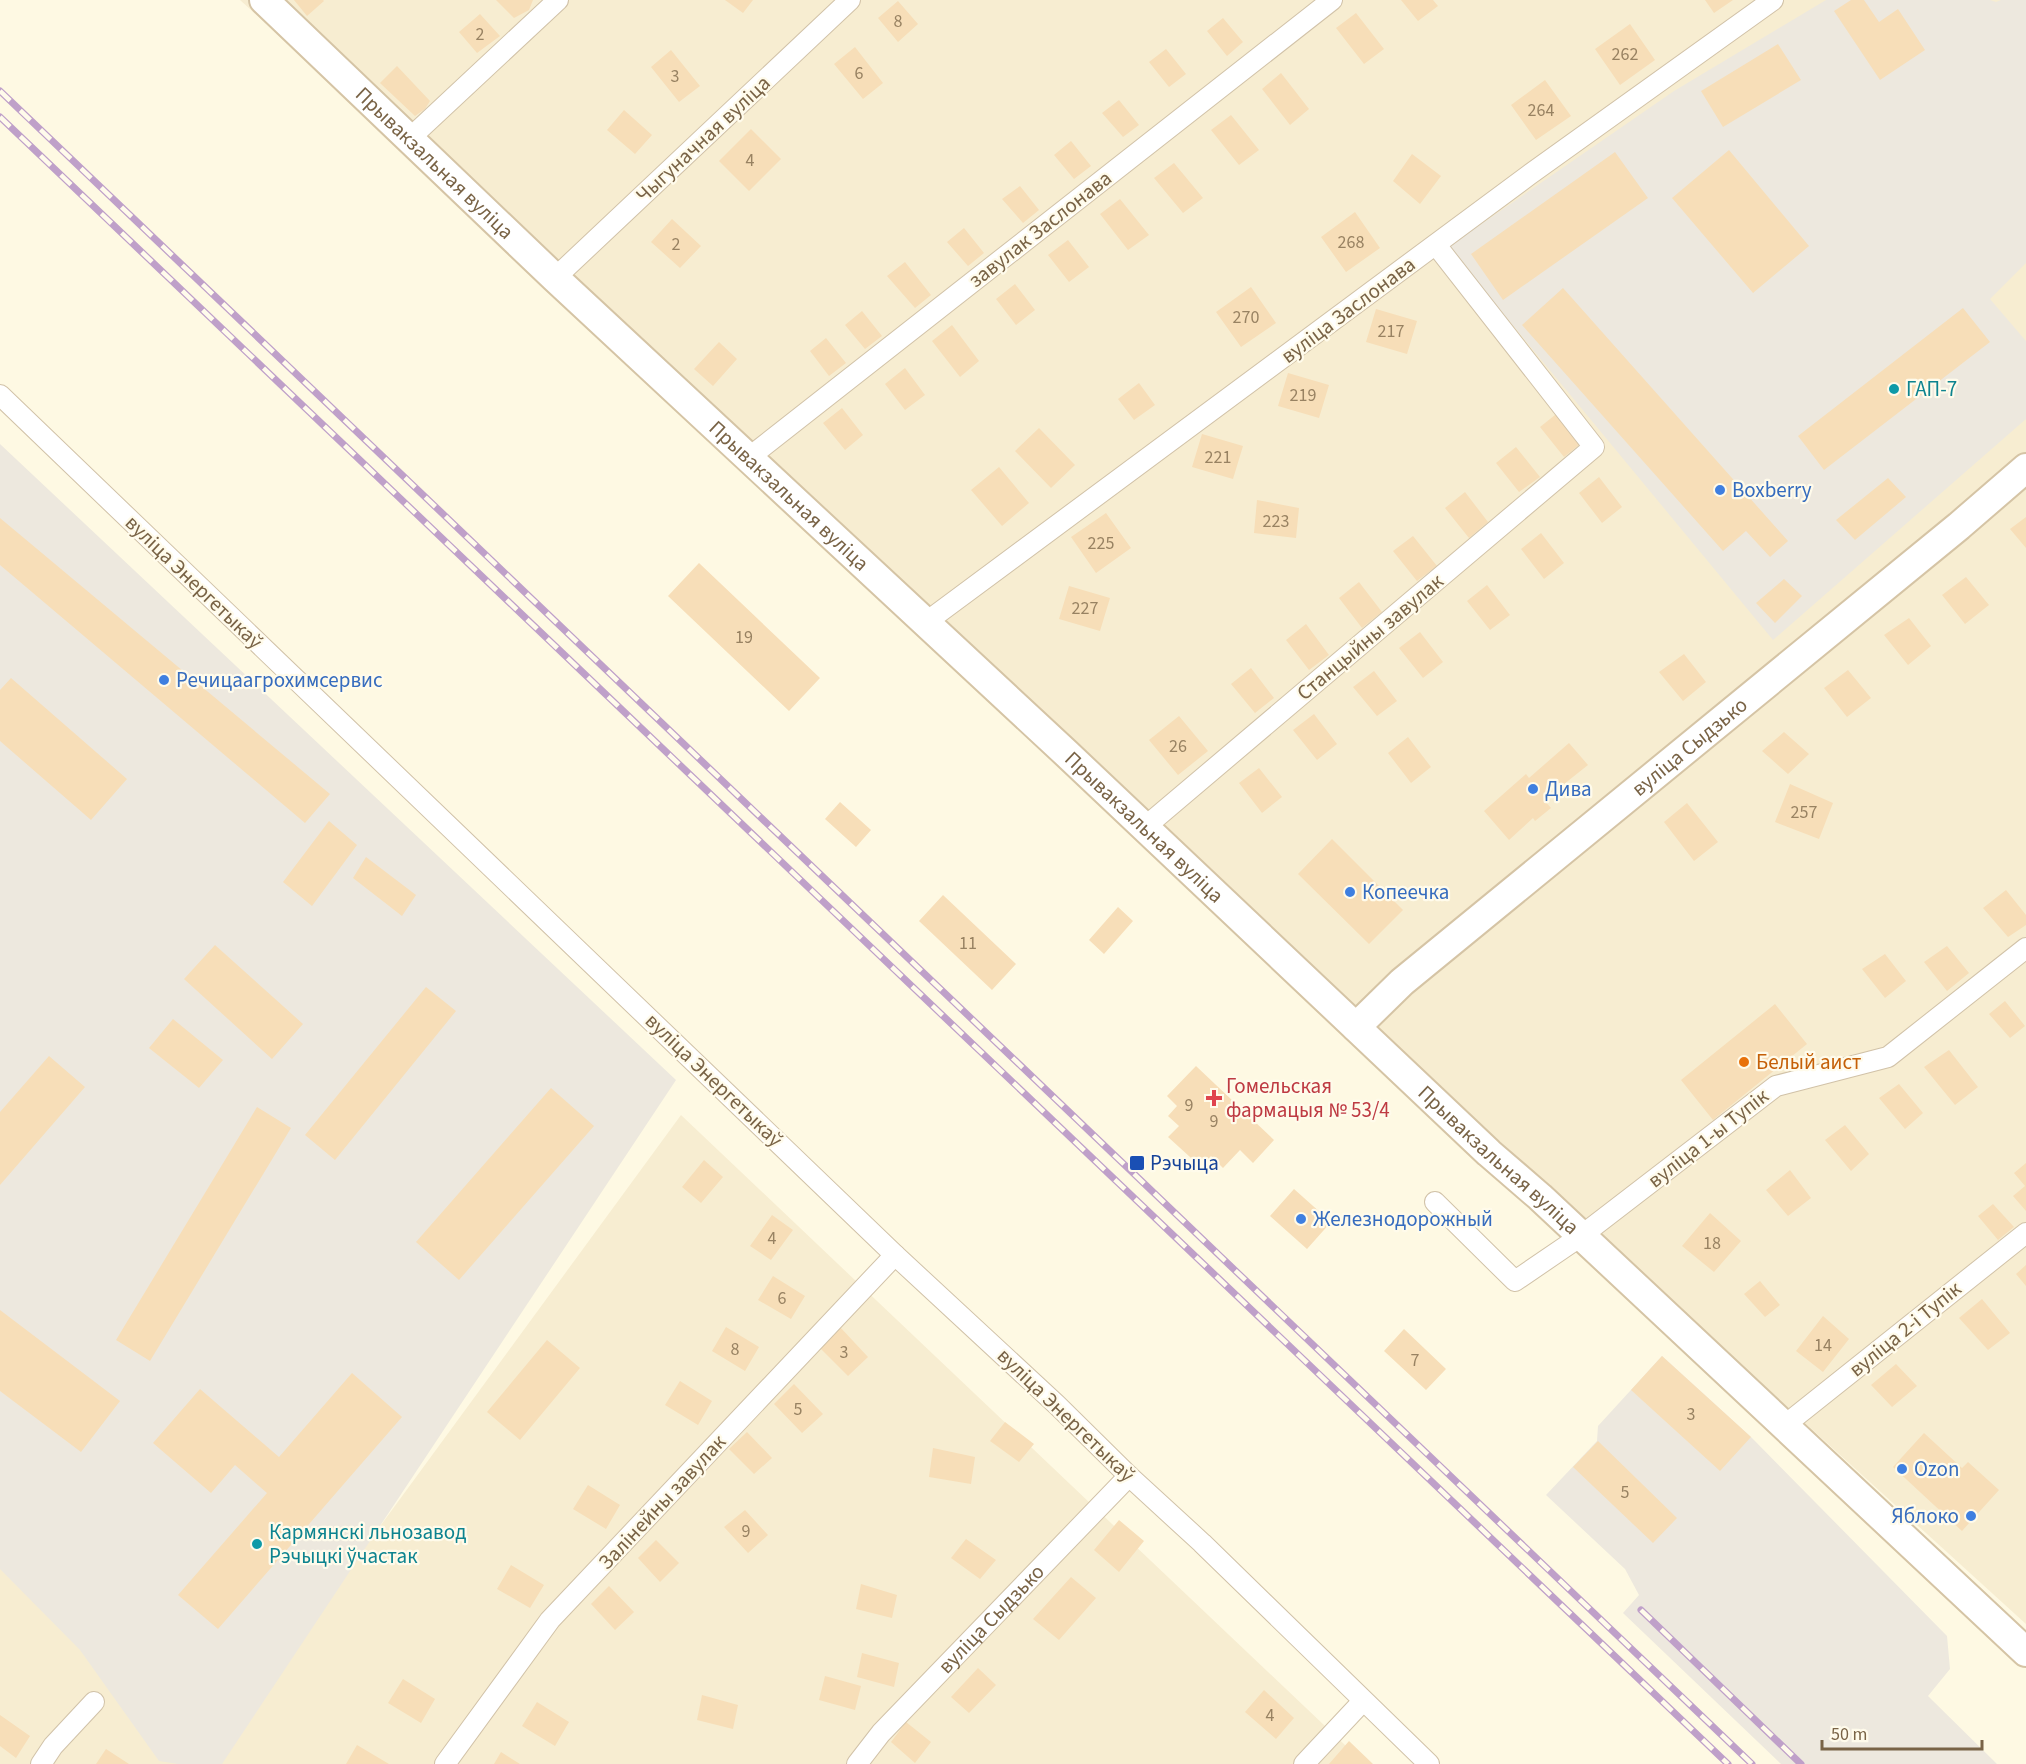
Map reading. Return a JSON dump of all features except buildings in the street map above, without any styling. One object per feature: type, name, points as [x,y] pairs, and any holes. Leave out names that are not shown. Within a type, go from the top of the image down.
[{"type":"main road","name":"Прывакзальная вуліца","points":[[264,0],[408,140],[747,459],[1145,827],[1489,1153],[1540,1197],[2026,1652]]},
{"type":"main road","name":"вуліца Сыдзько","points":[[1356,1027],[1402,982],[1959,526],[2026,468]]},
{"type":"street","points":[[408,140],[558,0]]},
{"type":"street","name":"Чыгуначная вуліца","points":[[555,278],[850,0]]},
{"type":"street","name":"завулак Заслонава","points":[[747,459],[1332,0]]},
{"type":"street","name":"вуліца Заслонава","points":[[925,623],[1529,175],[1773,0]]},
{"type":"street","name":"Станцыйны завулак","points":[[1145,827],[1594,447],[1436,244]]},
{"type":"street","name":"вуліца Энергетыкаў","points":[[0,395],[895,1255],[1202,1543],[1429,1764]]},
{"type":"street","name":"вуліца 1-ы Тупік","points":[[1435,1202],[1515,1281],[1581,1236],[1776,1086],[1888,1057],[2026,948]]},
{"type":"street","name":"вуліца 2-і Тупік","points":[[1785,1425],[2026,1233]]},
{"type":"street","name":"Залінейны завулак","points":[[445,1764],[550,1620],[895,1255]]},
{"type":"street","name":"вуліца Сыдзько","points":[[857,1764],[881,1733],[1129,1476]]},
{"type":"street","points":[[1304,1764],[1363,1701]]},
{"type":"street","points":[[41,1764],[53,1746],[94,1702]]},
{"type":"shaded area","points":[[240,0],[2026,0],[2026,1624],[925,623]]},
{"type":"shaded area","points":[[1826,0],[1990,0],[1996,2],[2026,0],[2026,263],[1990,299],[2026,341],[2026,419],[1773,640],[1448,247],[1674,91]]},
{"type":"shaded area","points":[[0,444],[676,1080],[222,1764],[178,1764],[159,1761],[80,1650],[0,1569]]},
{"type":"shaded area","points":[[681,1115],[1365,1764],[0,1764],[0,1560],[239,1719]]},
{"type":"shaded area","points":[[1662,1356],[1751,1437],[1947,1636],[1950,1669],[1928,1696],[1997,1764],[1781,1764],[1623,1613],[1639,1595],[1625,1569],[1546,1495],[1597,1441],[1598,1426]]},
{"type":"railway","points":[[0,91],[1752,1764]]},
{"type":"railway","points":[[0,117],[1728,1764]]},
{"type":"railway","points":[[1641,1610],[1801,1764]]},
{"type":"place","name":"ГАП-7","points":[[1894,389]]},
{"type":"place","name":"Boxberry","points":[[1720,490]]},
{"type":"place","name":"Речицаагрохимсервис","points":[[164,680]]},
{"type":"place","name":"Дива","points":[[1533,789]]},
{"type":"place","name":"Копеечка","points":[[1350,892]]},
{"type":"place","name":"Белый аист","points":[[1744,1062]]},
{"type":"place","name":"Гомельская фармацыя № 53/4","points":[[1214,1098]]},
{"type":"place","name":"Рэчыца","points":[[1137,1163]]},
{"type":"place","name":"Железнодорожный","points":[[1301,1219]]},
{"type":"place","name":"Ozon","points":[[1902,1469]]},
{"type":"place","name":"Яблоко","points":[[1971,1516]]},
{"type":"place","name":"Кармянскі льнозавод Рэчыцкі ўчастак","points":[[257,1544]]}]
